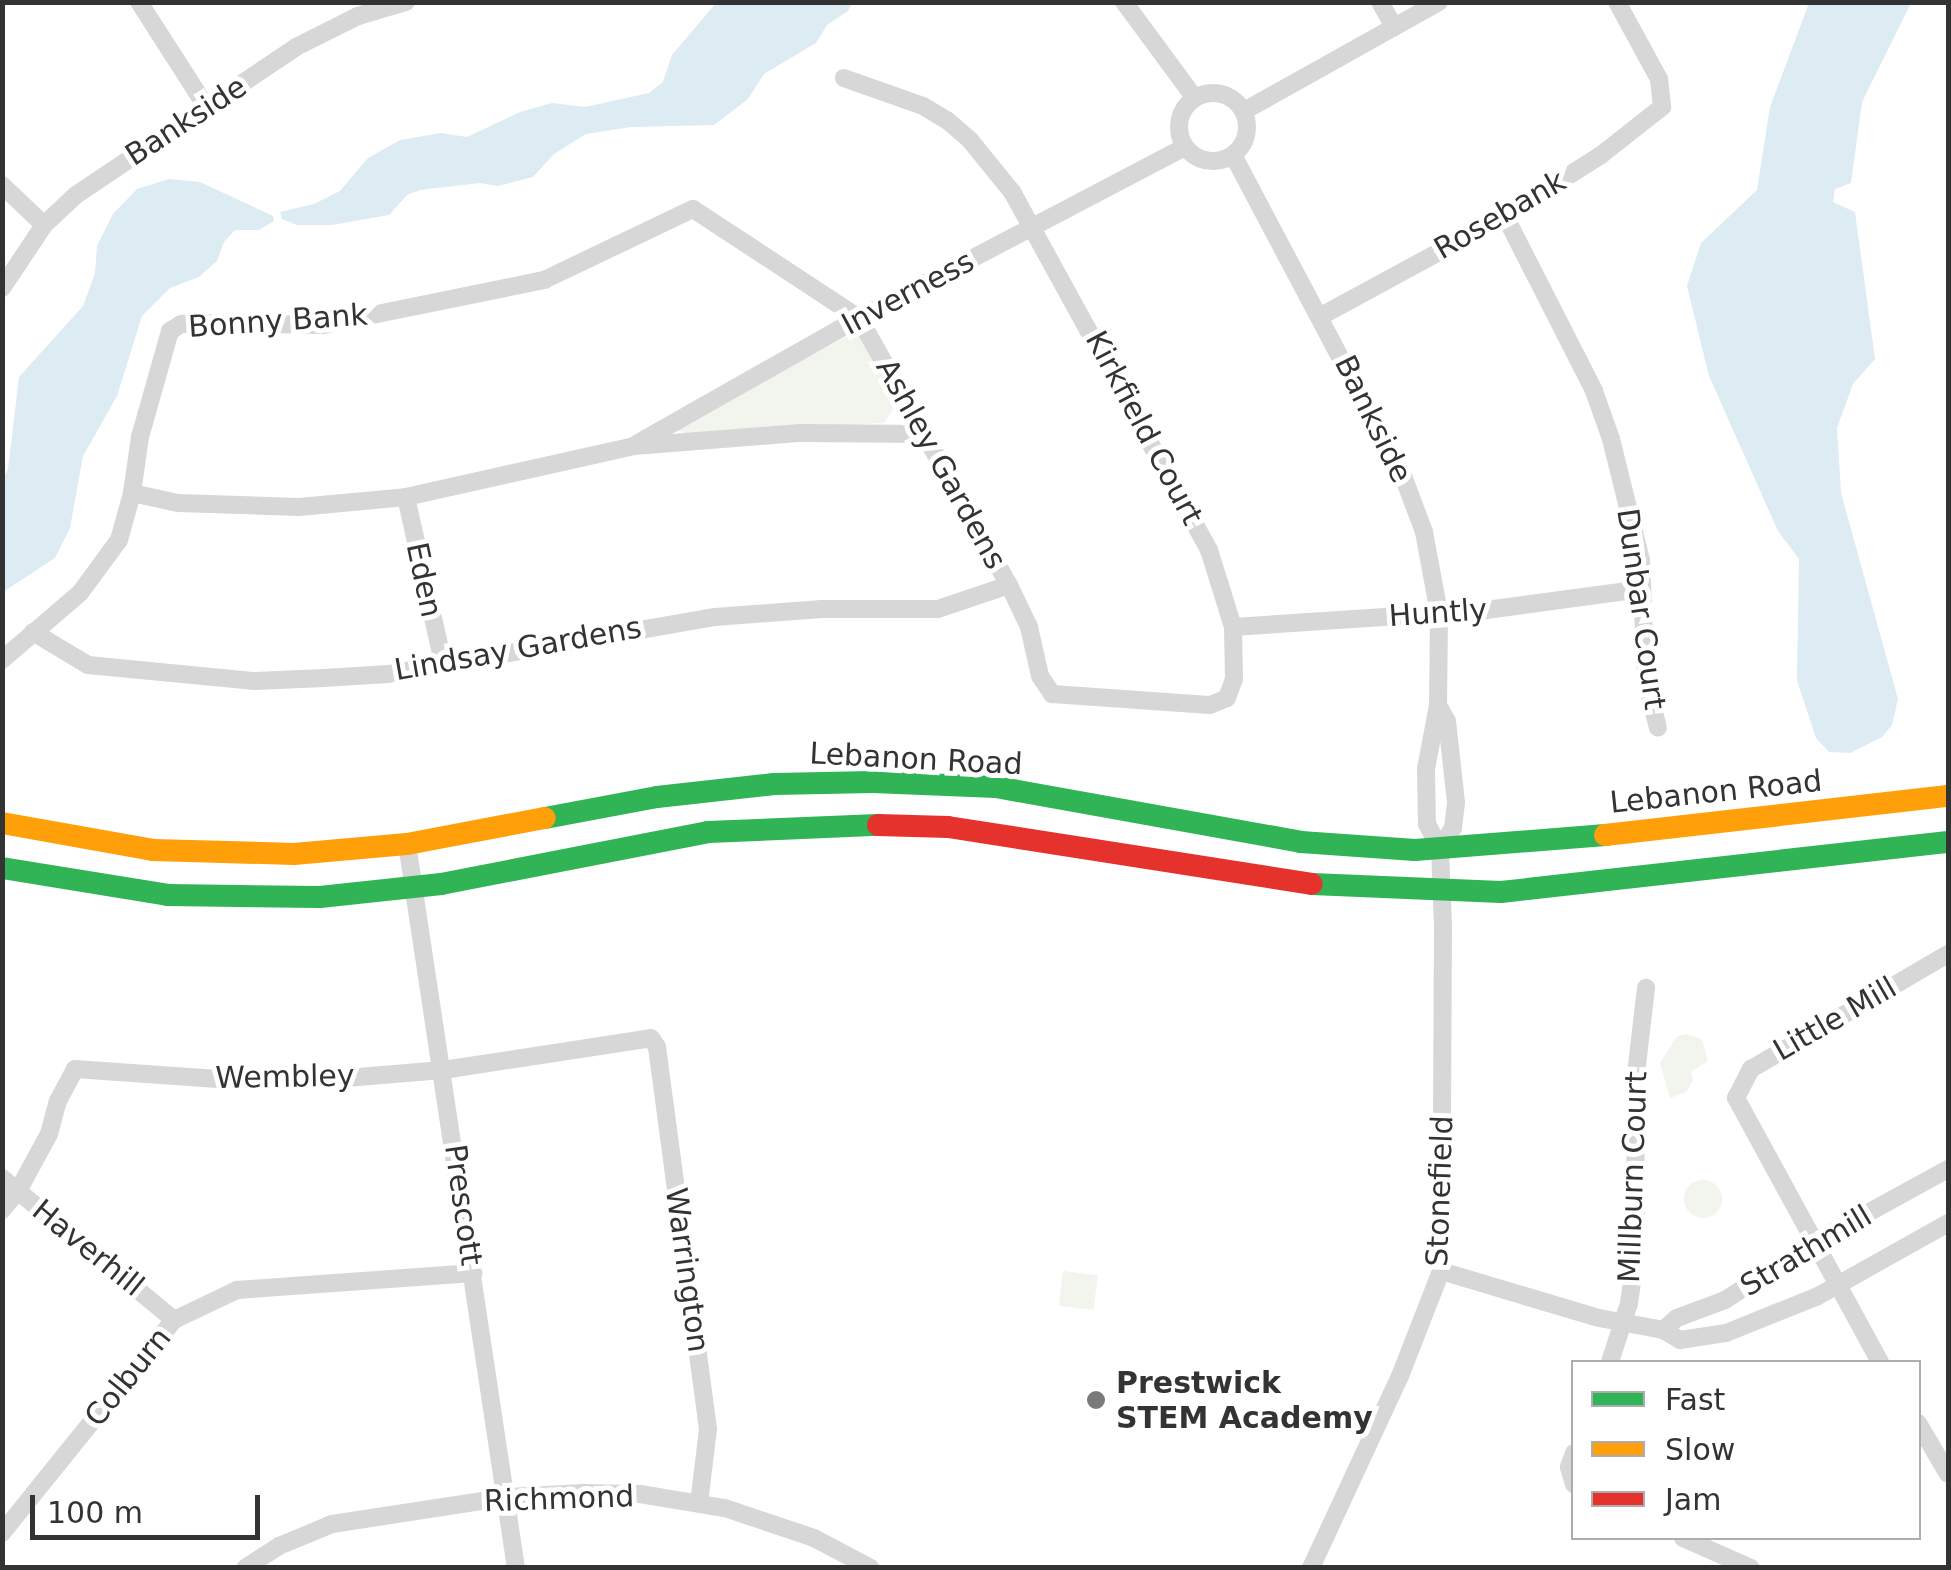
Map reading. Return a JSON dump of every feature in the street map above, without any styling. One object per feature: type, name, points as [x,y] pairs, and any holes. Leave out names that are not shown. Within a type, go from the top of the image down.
[{"type":"main road","name":"Lebanon Road","points":[[2,823],[153,850],[294,854],[407,844],[656,796],[774,784],[873,782],[996,787],[1301,842],[1440,848],[1699,827],[1948,796]]},
{"type":"main road","points":[[2,868],[168,896],[320,896],[413,888],[708,832],[843,824],[948,827],[1245,878],[1358,889],[1501,892],[1948,842]]},
{"type":"street","points":[[138,2],[207,108]]},
{"type":"street","name":"Bankside","points":[[2,288],[44,225],[76,194],[296,47],[378,6],[406,2]]},
{"type":"street","points":[[1124,2],[1194,97]]},
{"type":"street","points":[[1380,2],[1394,28]]},
{"type":"street","points":[[1244,112],[1440,2]]},
{"type":"street","name":"Rosebank","points":[[1320,316],[1505,216],[1662,107],[1659,79],[1617,2]]},
{"type":"street","name":"Kirkfield Court","points":[[844,78],[923,106],[948,121],[994,167],[1034,227],[1210,550],[1233,626],[1234,679],[1227,698],[1210,705],[1066,696],[1052,694],[1045,685]]},
{"type":"street","points":[[1222,93],[1244,112],[1247,135],[1233,156],[1208,161],[1185,147],[1179,120],[1194,97],[1222,93]]},
{"type":"street","name":"Inverness","points":[[634,446],[860,318],[1185,147]]},
{"type":"street","name":"Bankside","points":[[1233,156],[1404,476],[1424,532],[1439,614],[1438,706],[1426,769],[1427,824],[1440,848],[1453,828],[1456,804],[1447,721],[1438,706]]},
{"type":"street","points":[[2,184],[44,225]]},
{"type":"street","name":"Ashley Gardens","points":[[693,209],[860,318],[1009,585],[1029,627],[1045,685]]},
{"type":"street","name":"Bonny Bank","points":[[2,660],[98,573],[119,540],[164,340],[181,324],[324,324],[544,280],[693,209]]},
{"type":"street","name":"Dunbar Court","points":[[1505,216],[1594,392],[1627,500],[1641,560],[1646,680],[1658,728]]},
{"type":"street","name":"Inverness","points":[[132,493],[178,503],[299,507],[406,497],[634,446],[800,433],[926,434]]},
{"type":"street","name":"Eden","points":[[406,497],[442,663]]},
{"type":"street","name":"Lindsay Gardens","points":[[33,632],[88,665],[144,673],[272,680],[388,674],[715,617],[822,609],[938,609],[1009,585]]},
{"type":"street","name":"Huntly","points":[[1233,626],[1439,614],[1641,589]]},
{"type":"street","name":"Prescott","points":[[407,844],[509,1496],[516,1568]]},
{"type":"street","name":"Stonefield","points":[[1311,1568],[1400,1376],[1441,1271],[1440,848]]},
{"type":"street","name":"Little Mill","points":[[1815,1242],[1736,1098],[1751,1070],[1948,954]]},
{"type":"street","name":"Millburn Court","points":[[1611,1360],[1623,1323],[1636,1256],[1635,1082],[1646,988]]},
{"type":"street","name":"Wembley","points":[[2,1210],[18,1191],[49,1134],[58,1101],[75,1070],[304,1080],[444,1070],[651,1038]]},
{"type":"street","name":"Warrington","points":[[651,1038],[659,1057],[708,1429],[699,1503]]},
{"type":"street","name":"Strathmill","points":[[1664,1330],[1677,1318],[1726,1300],[1815,1242],[1948,1169]]},
{"type":"street","name":"Haverhill","points":[[2,1178],[174,1320]]},
{"type":"street","name":"Strathmill","points":[[1441,1271],[1623,1323],[1664,1330],[1680,1340],[1726,1333],[1836,1285],[1948,1222]]},
{"type":"street","points":[[1815,1242],[1879,1360]]},
{"type":"street","name":"Colburn","points":[[2,1533],[174,1320],[237,1290],[473,1273]]},
{"type":"street","points":[[1921,1428],[1948,1474]]},
{"type":"street","name":"Richmond","points":[[245,1568],[279,1546],[332,1524],[509,1496],[640,1494],[699,1503],[814,1538],[871,1568]]},
{"type":"street","points":[[1688,1540],[1751,1568]]},
{"type":"shaded area","points":[[716,3],[852,3],[848,11],[827,25],[816,43],[764,74],[748,99],[714,125],[631,127],[586,134],[554,154],[533,177],[498,186],[480,183],[420,190],[407,195],[389,215],[332,225],[297,225],[282,219],[280,212],[314,204],[340,191],[368,158],[400,140],[441,133],[467,137],[520,112],[552,103],[585,107],[649,93],[663,82],[672,55]]},
{"type":"shaded area","points":[[1809,3],[1911,3],[1862,102],[1851,183],[1835,189],[1833,202],[1855,212],[1875,359],[1853,384],[1837,428],[1841,493],[1898,699],[1892,725],[1882,737],[1850,753],[1829,752],[1816,738],[1797,680],[1799,559],[1778,531],[1709,376],[1687,286],[1701,243],[1757,190],[1770,107]]},
{"type":"shaded area","points":[[169,179],[200,182],[273,216],[274,221],[259,230],[235,230],[224,242],[217,261],[199,277],[170,288],[142,316],[117,396],[83,456],[70,528],[55,558],[3,592],[3,479],[8,469],[19,377],[83,306],[95,273],[97,246],[113,214],[137,189]]},
{"type":"shaded area","points":[[859,336],[897,404],[884,423],[687,434],[674,429],[845,337]]},
{"type":"shaded area","points":[[1687,1034],[1702,1039],[1708,1061],[1691,1072],[1693,1080],[1686,1092],[1670,1098],[1660,1063],[1677,1036]]},
{"type":"shaded area","points":[[1703,1180],[1717,1185],[1722,1199],[1717,1213],[1703,1218],[1689,1213],[1684,1199],[1689,1185]]},
{"type":"shaded area","points":[[1063,1271],[1098,1275],[1093,1310],[1059,1306]]},
{"type":"traffic: fast","points":[[545,818],[657,797],[774,784],[873,782],[996,787],[1301,842],[1415,850],[1605,835]]},
{"type":"traffic: fast","points":[[2,868],[168,895],[320,897],[441,884],[708,832],[878,825]]},
{"type":"traffic: fast","points":[[1312,884],[1501,892],[1948,842]]},
{"type":"traffic: slow","points":[[1605,835],[1948,796]]},
{"type":"traffic: slow","points":[[2,823],[153,850],[294,854],[407,844],[545,818]]},
{"type":"traffic: jam","points":[[878,825],[948,827],[1312,884]]},
{"type":"place","name":"Prestwick STEM Academy","points":[[1096,1400]]}]
